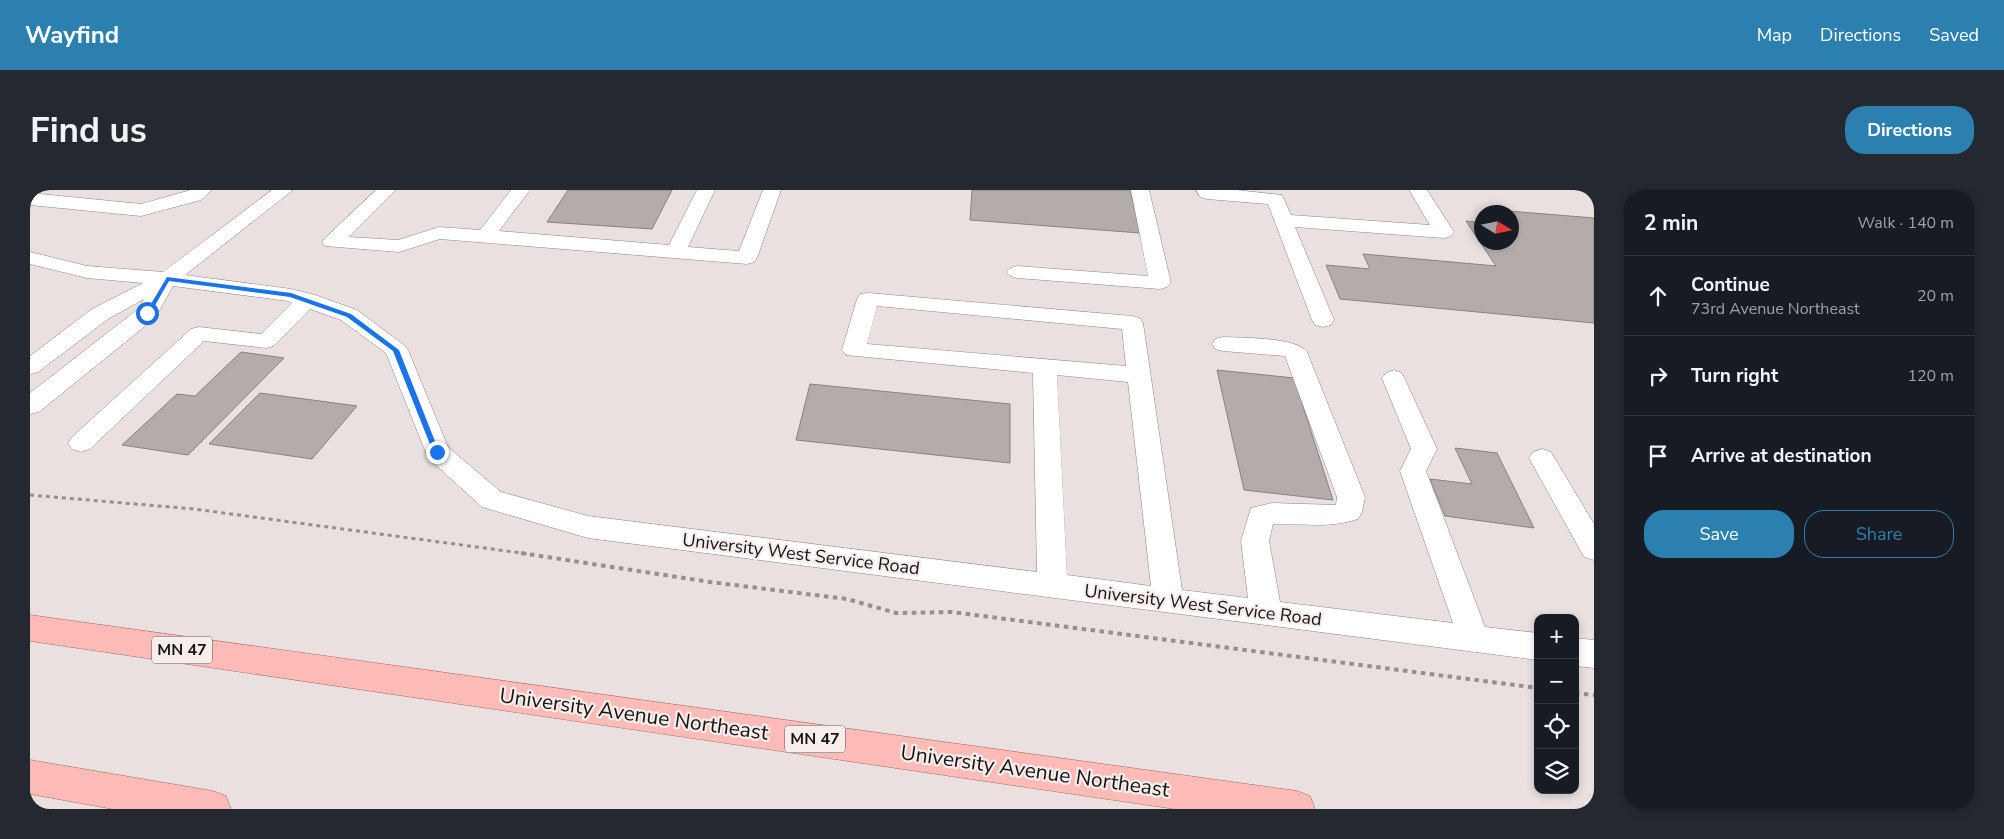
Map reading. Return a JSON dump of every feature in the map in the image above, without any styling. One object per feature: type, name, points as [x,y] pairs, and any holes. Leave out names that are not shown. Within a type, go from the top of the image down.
[{"type":"main road","name":"University Avenue Northeast","points":[[30,628],[1297,809]]},
{"type":"main road","points":[[30,777],[213,809]]},
{"type":"street","points":[[30,199],[141,210],[194,196],[202,190]]},
{"type":"street","points":[[30,367],[100,314],[167,279],[284,190]]},
{"type":"street","points":[[387,190],[332,242],[399,246],[439,233],[747,258],[772,190]]},
{"type":"street","points":[[484,236],[521,190]]},
{"type":"street","points":[[676,252],[706,190]]},
{"type":"street","points":[[1017,272],[1160,284],[1140,190]]},
{"type":"street","points":[[1206,190],[1207,193],[1275,198],[1322,320]]},
{"type":"street","points":[[1283,220],[1444,232],[1418,190]]},
{"type":"street","points":[[30,274],[39,260]]},
{"type":"street","name":"University West Service Road","points":[[39,260],[87,272],[167,279],[291,295],[349,315],[396,350],[437,452],[492,500],[588,527],[1534,646]]},
{"type":"street","points":[[30,406],[147,313],[167,279]]},
{"type":"street","points":[[81,443],[199,334],[266,341],[307,300]]},
{"type":"street","points":[[1139,375],[854,350],[868,300],[1132,323],[1139,375],[1168,601]]},
{"type":"street","points":[[1223,344],[1286,349],[1295,352],[1351,497],[1348,512],[1337,516],[1276,512],[1261,515],[1255,541],[1266,613]]},
{"type":"street","points":[[1045,366],[1052,586]]},
{"type":"street","points":[[1394,378],[1424,449],[1413,471],[1474,639]]},
{"type":"street","points":[[1542,458],[1594,549]]},
{"type":"street","points":[[1579,652],[1594,654]]},
{"type":"path","points":[[30,495],[112,501],[306,523],[471,545],[700,580],[848,599],[896,613],[952,612],[1534,687]]},
{"type":"path","points":[[1579,693],[1594,695]]},
{"type":"building","points":[[568,190],[672,190],[652,229],[547,222]]},
{"type":"building","points":[[972,190],[1132,190],[1140,233],[970,220]]},
{"type":"building","points":[[1519,212],[1594,218],[1594,323],[1340,299],[1326,265],[1370,269],[1363,254],[1496,266],[1485,250],[1519,250]]},
{"type":"building","points":[[1466,221],[1474,222],[1474,233]]},
{"type":"building","points":[[241,352],[284,358],[188,455],[122,445],[177,394],[195,396]]},
{"type":"building","points":[[1217,370],[1294,378],[1333,500],[1244,490]]},
{"type":"building","points":[[810,384],[1010,404],[1010,463],[796,440]]},
{"type":"building","points":[[260,393],[357,406],[312,459],[209,444]]},
{"type":"building","points":[[1455,448],[1497,453],[1534,528],[1445,516],[1430,479],[1472,484]]},
{"type":"route","points":[[147,313],[167,279],[291,295],[349,315],[396,350],[437,452]]}]
